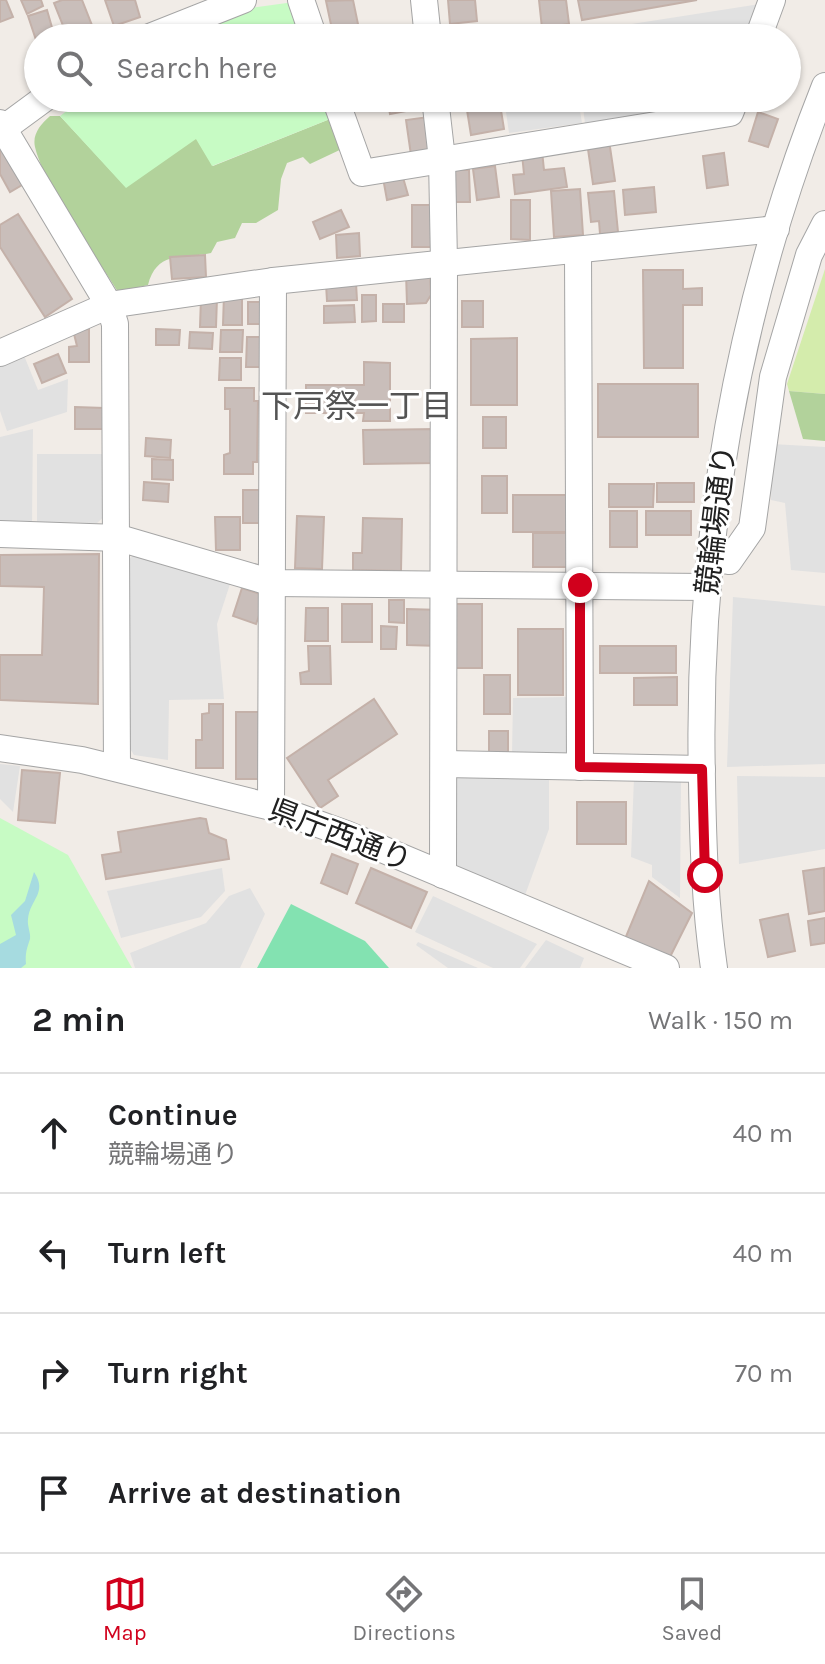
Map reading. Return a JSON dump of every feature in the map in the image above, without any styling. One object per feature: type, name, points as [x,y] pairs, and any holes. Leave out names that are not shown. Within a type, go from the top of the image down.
[{"type":"street","points":[[182,24],[243,0]]},
{"type":"street","points":[[301,0],[309,24]]},
{"type":"street","points":[[424,0],[427,24]]},
{"type":"street","points":[[763,24],[772,0]]},
{"type":"street","name":"競輪場通り","points":[[714,968],[705,875],[702,769],[710,557],[732,397],[776,229],[825,86]]},
{"type":"street","points":[[24,112],[1,128],[109,305],[115,324],[119,538],[117,768]]},
{"type":"street","points":[[340,112],[362,173],[730,112]]},
{"type":"street","points":[[437,112],[442,159],[444,262],[443,875]]},
{"type":"street","points":[[710,557],[729,561],[752,528],[773,377],[809,255],[825,224]]},
{"type":"street","points":[[0,353],[109,305],[273,281],[776,229]]},
{"type":"street","points":[[578,251],[580,767]]},
{"type":"street","points":[[271,807],[273,281]]},
{"type":"street","points":[[0,534],[119,538],[273,583],[707,587]]},
{"type":"street","name":"県庁西通り","points":[[0,748],[54,754],[271,807],[346,834],[666,968]]},
{"type":"street","points":[[445,764],[702,769]]},
{"type":"green space","points":[[294,2],[302,24],[212,24],[250,8]]},
{"type":"green space","points":[[65,112],[333,112],[335,117],[212,166],[196,139],[126,188],[60,116]]},
{"type":"green space","points":[[50,116],[60,116],[126,187],[196,138],[213,166],[335,117],[346,147],[310,164],[303,157],[287,163],[281,179],[278,210],[256,223],[242,223],[235,238],[217,242],[211,253],[172,258],[158,266],[148,285],[118,292],[59,201],[40,163],[35,138]]},
{"type":"green space","points":[[825,269],[825,394],[789,391],[787,384]]},
{"type":"green space","points":[[789,391],[825,394],[825,441],[803,439]]},
{"type":"green space","points":[[0,818],[68,855],[132,968],[0,968]]},
{"type":"green space","points":[[291,904],[365,941],[389,968],[257,968]]},
{"type":"shaded area","points":[[760,4],[752,24],[632,24]]},
{"type":"shaded area","points":[[506,112],[580,112],[582,123],[509,133]]},
{"type":"shaded area","points":[[584,112],[658,112],[585,124]]},
{"type":"shaded area","points":[[23,353],[38,390],[68,379],[67,412],[7,431],[0,411],[0,362]]},
{"type":"shaded area","points":[[33,429],[32,523],[0,522],[0,437]]},
{"type":"shaded area","points":[[772,444],[825,447],[825,573],[791,570],[785,503],[771,500]]},
{"type":"shaded area","points":[[37,454],[107,454],[107,514],[97,523],[37,522]]},
{"type":"shaded area","points":[[138,552],[231,581],[217,624],[224,699],[169,700],[168,760],[134,755],[125,741],[125,562]]},
{"type":"shaded area","points":[[733,597],[825,606],[825,764],[727,767]]},
{"type":"shaded area","points":[[569,697],[570,749],[559,758],[512,755],[513,698]]},
{"type":"shaded area","points":[[0,764],[20,766],[13,812],[0,799]]},
{"type":"shaded area","points":[[462,773],[549,775],[549,829],[524,898],[454,867],[453,782]]},
{"type":"shaded area","points":[[737,776],[825,777],[825,849],[739,864]]},
{"type":"shaded area","points":[[634,777],[681,778],[680,898],[652,877],[652,865],[631,857]]},
{"type":"shaded area","points":[[222,868],[225,891],[201,917],[121,938],[107,891]]},
{"type":"shaded area","points":[[250,888],[265,914],[240,968],[135,968],[130,953],[206,923],[229,896]]},
{"type":"shaded area","points":[[433,896],[537,944],[520,968],[493,968],[415,932]]},
{"type":"shaded area","points":[[546,940],[584,958],[580,968],[525,968]]},
{"type":"shaded area","points":[[418,942],[478,968],[448,968],[416,945]]},
{"type":"water","points":[[34,872],[39,891],[29,912],[30,937],[26,964],[21,968],[0,968],[0,944],[16,935],[11,915],[25,901]]},
{"type":"building","points":[[0,0],[6,0],[13,17],[0,22]]},
{"type":"building","points":[[21,0],[41,0],[43,6],[27,14]]},
{"type":"building","points":[[82,0],[91,24],[62,24],[54,3]]},
{"type":"building","points":[[105,0],[135,0],[140,17],[113,24]]},
{"type":"building","points":[[353,0],[358,24],[331,24],[326,1]]},
{"type":"building","points":[[448,0],[475,0],[477,21],[450,24]]},
{"type":"building","points":[[539,0],[566,0],[569,24],[542,24]]},
{"type":"building","points":[[578,0],[697,0],[582,20]]},
{"type":"building","points":[[47,10],[51,24],[31,24],[28,16]]},
{"type":"building","points":[[467,112],[501,112],[504,129],[471,135]]},
{"type":"building","points":[[758,112],[778,119],[768,147],[749,141]]},
{"type":"building","points":[[428,117],[434,151],[411,155],[406,120]]},
{"type":"building","points":[[602,140],[610,147],[615,181],[593,184],[587,142]]},
{"type":"building","points":[[8,145],[29,181],[10,192],[0,174],[0,149]]},
{"type":"building","points":[[542,151],[544,170],[564,168],[567,187],[515,194],[513,175],[524,174],[522,154]]},
{"type":"building","points":[[724,153],[728,185],[707,188],[703,156]]},
{"type":"building","points":[[495,166],[499,197],[477,200],[473,169]]},
{"type":"building","points":[[451,170],[469,170],[470,202],[451,202]]},
{"type":"building","points":[[402,174],[408,195],[387,200],[383,178]]},
{"type":"building","points":[[654,187],[656,212],[625,215],[623,190]]},
{"type":"building","points":[[580,189],[583,235],[554,237],[551,191]]},
{"type":"building","points":[[614,191],[618,232],[600,234],[599,221],[591,222],[588,193]]},
{"type":"building","points":[[511,200],[530,200],[530,240],[511,239]]},
{"type":"building","points":[[412,205],[433,205],[434,247],[412,247]]},
{"type":"building","points":[[341,210],[349,227],[320,239],[313,222]]},
{"type":"building","points":[[18,214],[72,299],[45,317],[0,247],[0,225]]},
{"type":"building","points":[[359,233],[360,256],[337,258],[336,235]]},
{"type":"building","points":[[205,255],[206,277],[172,279],[170,257]]},
{"type":"building","points":[[643,270],[683,270],[683,289],[702,288],[702,305],[683,305],[683,368],[644,368]]},
{"type":"building","points":[[430,272],[431,295],[426,303],[407,304],[406,273]]},
{"type":"building","points":[[356,283],[357,300],[327,301],[326,284]]},
{"type":"building","points":[[224,294],[242,294],[242,325],[223,325]]},
{"type":"building","points":[[362,295],[376,295],[376,321],[362,322]]},
{"type":"building","points":[[201,298],[217,298],[216,327],[200,327]]},
{"type":"building","points":[[462,301],[483,301],[483,327],[462,327]]},
{"type":"building","points":[[248,302],[270,302],[270,324],[248,324]]},
{"type":"building","points":[[383,304],[404,304],[404,322],[383,322]]},
{"type":"building","points":[[354,305],[355,322],[324,323],[324,306]]},
{"type":"building","points":[[89,329],[89,362],[69,362],[69,347],[77,346],[73,330]]},
{"type":"building","points":[[156,329],[180,330],[179,345],[156,345]]},
{"type":"building","points":[[221,330],[243,330],[242,352],[220,352]]},
{"type":"building","points":[[190,332],[213,333],[212,349],[189,348]]},
{"type":"building","points":[[247,337],[265,337],[264,367],[246,367]]},
{"type":"building","points":[[517,338],[517,405],[471,405],[471,339]]},
{"type":"building","points":[[58,354],[66,373],[42,383],[34,364]]},
{"type":"building","points":[[220,358],[241,358],[241,380],[219,380]]},
{"type":"building","points":[[364,362],[390,363],[390,421],[363,421],[364,413],[306,413],[306,385],[364,385]]},
{"type":"building","points":[[598,384],[698,384],[698,437],[598,437]]},
{"type":"building","points":[[225,388],[254,388],[254,401],[258,401],[257,462],[253,462],[253,474],[224,474],[224,455],[230,453],[230,409],[225,409]]},
{"type":"building","points":[[75,407],[104,408],[104,429],[75,429]]},
{"type":"building","points":[[483,417],[506,417],[506,448],[483,448]]},
{"type":"building","points":[[436,429],[436,463],[364,464],[363,430]]},
{"type":"building","points":[[146,438],[171,440],[170,458],[145,456]]},
{"type":"building","points":[[152,459],[173,460],[173,480],[152,479]]},
{"type":"building","points":[[482,476],[507,476],[507,513],[482,513]]},
{"type":"building","points":[[144,482],[169,484],[168,502],[143,500]]},
{"type":"building","points":[[657,483],[694,483],[694,502],[657,502]]},
{"type":"building","points":[[609,484],[654,484],[653,507],[609,507]]},
{"type":"building","points":[[243,490],[268,490],[268,523],[243,523]]},
{"type":"building","points":[[513,495],[568,495],[568,532],[513,532]]},
{"type":"building","points":[[610,511],[637,511],[637,547],[610,547]]},
{"type":"building","points":[[646,511],[691,511],[691,535],[646,535]]},
{"type":"building","points":[[297,516],[324,517],[322,569],[295,568]]},
{"type":"building","points":[[215,517],[240,517],[240,550],[216,550]]},
{"type":"building","points":[[363,518],[402,519],[401,571],[353,570],[353,553],[362,553]]},
{"type":"building","points":[[533,533],[567,533],[567,567],[533,567]]},
{"type":"building","points":[[99,554],[98,704],[0,700],[0,655],[42,655],[44,587],[0,586],[0,555]]},
{"type":"building","points":[[242,588],[266,596],[256,624],[233,616]]},
{"type":"building","points":[[389,600],[404,600],[404,623],[389,622]]},
{"type":"building","points":[[342,604],[372,604],[372,642],[342,642]]},
{"type":"building","points":[[455,604],[482,604],[482,668],[455,668]]},
{"type":"building","points":[[306,608],[328,608],[328,641],[305,641]]},
{"type":"building","points":[[407,609],[441,610],[440,646],[407,645]]},
{"type":"building","points":[[381,626],[397,627],[396,649],[381,649]]},
{"type":"building","points":[[518,629],[563,629],[563,695],[518,695]]},
{"type":"building","points":[[308,646],[330,646],[331,684],[301,684],[300,673],[309,671]]},
{"type":"building","points":[[600,646],[676,646],[676,673],[600,673]]},
{"type":"building","points":[[484,675],[510,675],[510,714],[484,714]]},
{"type":"building","points":[[677,677],[677,705],[634,705],[634,678]]},
{"type":"building","points":[[374,699],[397,734],[328,780],[338,796],[320,808],[287,758]]},
{"type":"building","points":[[209,704],[223,704],[223,768],[196,768],[196,740],[202,740],[202,714],[209,713]]},
{"type":"building","points":[[236,712],[264,712],[264,779],[236,779]]},
{"type":"building","points":[[489,731],[508,731],[508,752],[489,752]]},
{"type":"building","points":[[22,770],[60,773],[55,823],[18,820]]},
{"type":"building","points":[[577,802],[626,802],[626,844],[577,844]]},
{"type":"building","points":[[206,819],[209,833],[226,840],[229,859],[106,879],[102,855],[121,852],[118,832]]},
{"type":"building","points":[[332,854],[358,864],[347,894],[321,883]]},
{"type":"building","points":[[371,868],[427,892],[411,928],[356,903]]},
{"type":"building","points":[[824,868],[825,911],[809,914],[803,871]]},
{"type":"building","points":[[649,881],[692,913],[670,957],[625,939]]},
{"type":"building","points":[[788,914],[795,951],[768,957],[760,920]]},
{"type":"building","points":[[825,918],[825,943],[811,945],[808,921]]},
{"type":"district","name":"下戸祭一丁目","points":[[357,406]]},
{"type":"route","points":[[580,585],[580,767],[702,769],[705,875]]}]
